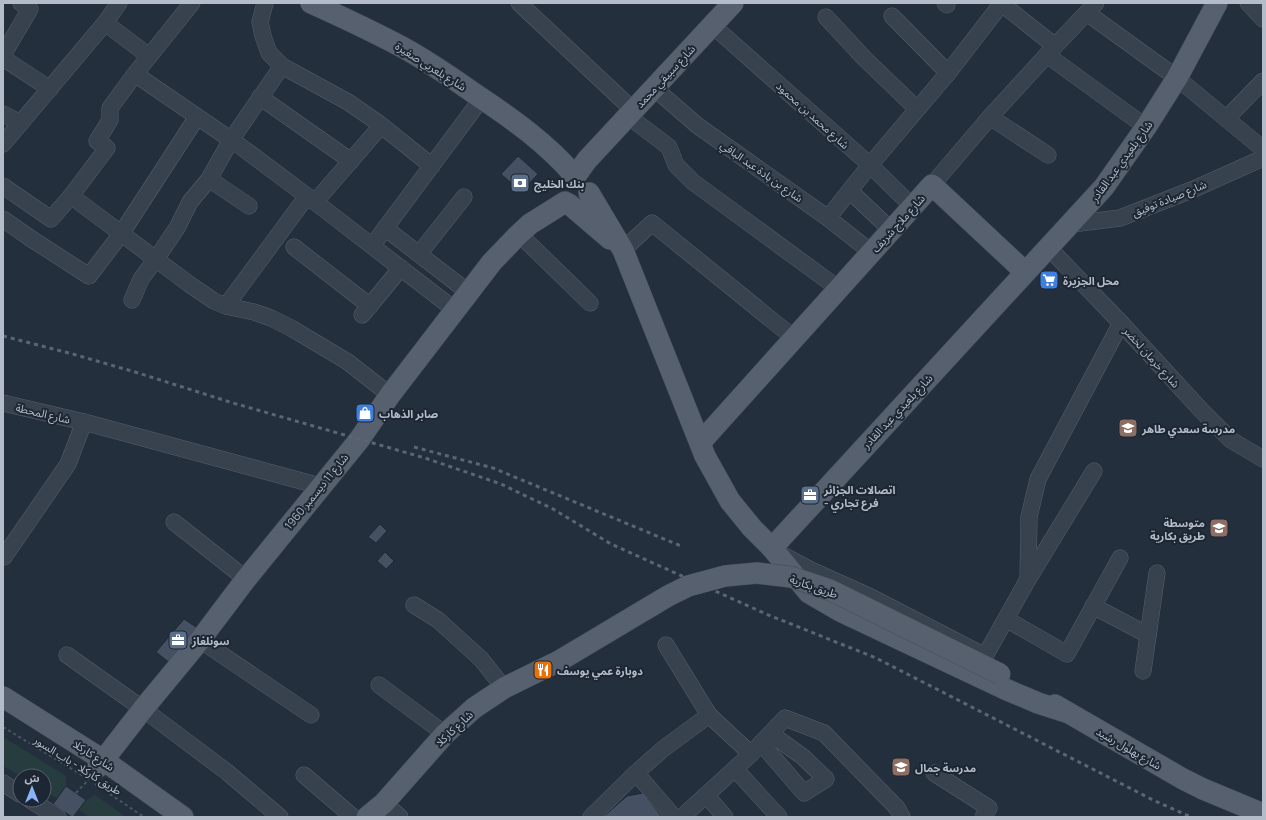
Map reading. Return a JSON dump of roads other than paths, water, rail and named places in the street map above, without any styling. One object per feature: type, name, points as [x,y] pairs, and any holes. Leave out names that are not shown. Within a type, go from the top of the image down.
[{"type":"main road","name":"شارع بلعربي صغيرة","points":[[311,3],[402,47],[435,66],[482,98],[517,123],[542,144],[573,188]]},
{"type":"main road","name":"شارع سبيقي محمد","points":[[573,188],[587,160],[732,3]]},
{"type":"main road","name":"شارع بلعيدي عبد القادر","points":[[772,548],[1048,247],[1072,224],[1104,187],[1146,128],[1177,78],[1217,3]]},
{"type":"main road","name":"شارع ملاح شريف","points":[[700,443],[932,185]]},
{"type":"main road","points":[[932,185],[1025,272]]},
{"type":"main road","points":[[573,188],[623,250],[705,456],[730,501],[752,528],[772,548],[808,593],[840,611],[1005,689],[1038,703],[1066,712]]},
{"type":"main road","name":"شارع 11 ديسمبر 1960","points":[[101,764],[320,486],[359,440],[390,395],[492,262],[525,229],[573,188]]},
{"type":"main road","name":"طريق بكارية","points":[[559,661],[668,596],[688,586],[725,576],[757,573],[791,577],[830,590],[1000,674]]},
{"type":"main road","name":"شارع كاركلا","points":[[367,817],[384,803],[445,734],[474,708],[504,688],[559,661]]},
{"type":"main road","name":"شارع بهلول رشيد","points":[[1000,674],[1203,789],[1263,814]]},
{"type":"main road","name":"شارع كاركلا","points":[[3,697],[101,764],[183,817]]},
{"type":"main road","name":"شارع كاركلا","points":[[3,708],[101,764],[169,817]]},
{"type":"street","points":[[3,55],[30,9],[21,3]]},
{"type":"street","points":[[3,144],[105,23],[119,3]]},
{"type":"street","points":[[3,186],[52,219],[107,148],[97,141],[110,120],[110,108],[149,56],[192,3]]},
{"type":"street","points":[[265,3],[260,22],[262,36],[269,53],[282,66],[348,102],[432,166]]},
{"type":"street","points":[[519,3],[631,113],[669,147],[676,165],[693,182],[839,289]]},
{"type":"street","points":[[1248,3],[1263,19]]},
{"type":"street","points":[[828,218],[948,73],[1002,4],[1051,50],[1146,128]]},
{"type":"street","points":[[1091,8],[1263,149]]},
{"type":"street","name":"شارع ملاح شريف","points":[[932,185],[1051,50],[1091,8]]},
{"type":"street","points":[[892,16],[948,73]]},
{"type":"street","points":[[826,17],[864,58],[917,109]]},
{"type":"street","points":[[105,23],[149,56]]},
{"type":"street","name":"شارع محمد بن محمود","points":[[712,25],[870,166],[913,207]]},
{"type":"street","points":[[3,58],[50,89]]},
{"type":"street","points":[[132,300],[141,279],[177,228],[190,202],[208,179],[231,140],[282,66]]},
{"type":"street","points":[[135,74],[231,140],[311,199],[455,310]]},
{"type":"street","points":[[1226,119],[1263,81]]},
{"type":"street","name":"شارع بن بادة عبد الباقي","points":[[654,88],[698,126],[828,218],[871,252]]},
{"type":"street","points":[[260,97],[350,161]]},
{"type":"street","points":[[372,246],[482,98]]},
{"type":"street","points":[[3,114],[21,123]]},
{"type":"street","points":[[3,219],[89,276],[121,234],[197,117]]},
{"type":"street","points":[[990,118],[1048,155]]},
{"type":"street","points":[[226,306],[311,199],[350,161],[381,126]]},
{"type":"street","name":"شارع صيادة توفيق","points":[[1072,224],[1120,218],[1194,189],[1263,158]]},
{"type":"street","points":[[208,179],[249,206]]},
{"type":"street","points":[[850,191],[891,230]]},
{"type":"street","points":[[70,196],[189,284],[214,300],[226,306],[260,314],[291,328],[348,362],[390,395]]},
{"type":"street","points":[[419,254],[464,197]]},
{"type":"street","points":[[623,250],[652,223],[794,338]]},
{"type":"street","points":[[385,228],[468,292]]},
{"type":"street","points":[[525,229],[590,303]]},
{"type":"street","points":[[294,247],[366,311],[401,268]]},
{"type":"street","name":"شارع خرمان لخضر","points":[[1048,247],[1121,323],[1200,410],[1232,440],[1260,453]]},
{"type":"street","points":[[1028,581],[1029,517],[1038,479],[1121,323]]},
{"type":"street","name":"شارع المحطة","points":[[3,403],[84,422],[320,486]]},
{"type":"street","points":[[3,556],[4,557],[68,464],[84,422]]},
{"type":"street","points":[[772,548],[811,570],[871,596],[985,656],[1094,471]]},
{"type":"street","points":[[174,522],[246,579]]},
{"type":"street","points":[[1006,619],[1067,654],[1120,558]]},
{"type":"street","points":[[1143,672],[1157,573]]},
{"type":"street","points":[[414,605],[438,620],[481,659],[504,688]]},
{"type":"street","points":[[1093,606],[1148,635]]},
{"type":"street","points":[[200,640],[311,715]]},
{"type":"street","points":[[666,645],[709,715],[761,744]]},
{"type":"street","points":[[67,655],[143,709],[227,772],[280,817]]},
{"type":"street","points":[[379,685],[445,734]]},
{"type":"street","points":[[591,817],[662,749],[709,715]]},
{"type":"street","points":[[682,817],[735,769],[785,718],[824,733],[899,812],[914,817]]},
{"type":"street","points":[[735,769],[779,817]]},
{"type":"street","points":[[636,773],[674,817]]},
{"type":"street","points":[[934,773],[989,814]]},
{"type":"street","points":[[304,775],[352,817]]},
{"type":"street","points":[[3,783],[12,789]]},
{"type":"street","points":[[706,795],[724,817]]},
{"type":"street","points":[[384,803],[400,817]]},
{"type":"street","points":[[43,808],[58,817]]},
{"type":"railway","points":[[3,336],[135,372],[233,403],[425,458],[501,484],[553,509],[611,544],[766,614],[876,658],[1155,801],[1191,817]]},
{"type":"railway","points":[[414,447],[493,468],[681,546]]},
{"type":"place","name":"بنك الخليج","points":[[520,183]]},
{"type":"place","name":"محل الجزيرة","points":[[1049,280]]},
{"type":"place","name":"صابر الذهاب","points":[[365,413]]},
{"type":"place","name":"مدرسة سعدي طاهر","points":[[1128,428]]},
{"type":"place","name":"اتصالات الجزائر - فرع تجاري","points":[[810,495]]},
{"type":"place","name":"متوسطة طريق بكارية","points":[[1219,528]]},
{"type":"place","name":"سونلغاز","points":[[178,640]]},
{"type":"place","name":"دوبارة عمي يوسف","points":[[543,670]]},
{"type":"place","name":"مدرسة جمال","points":[[901,767]]}]
